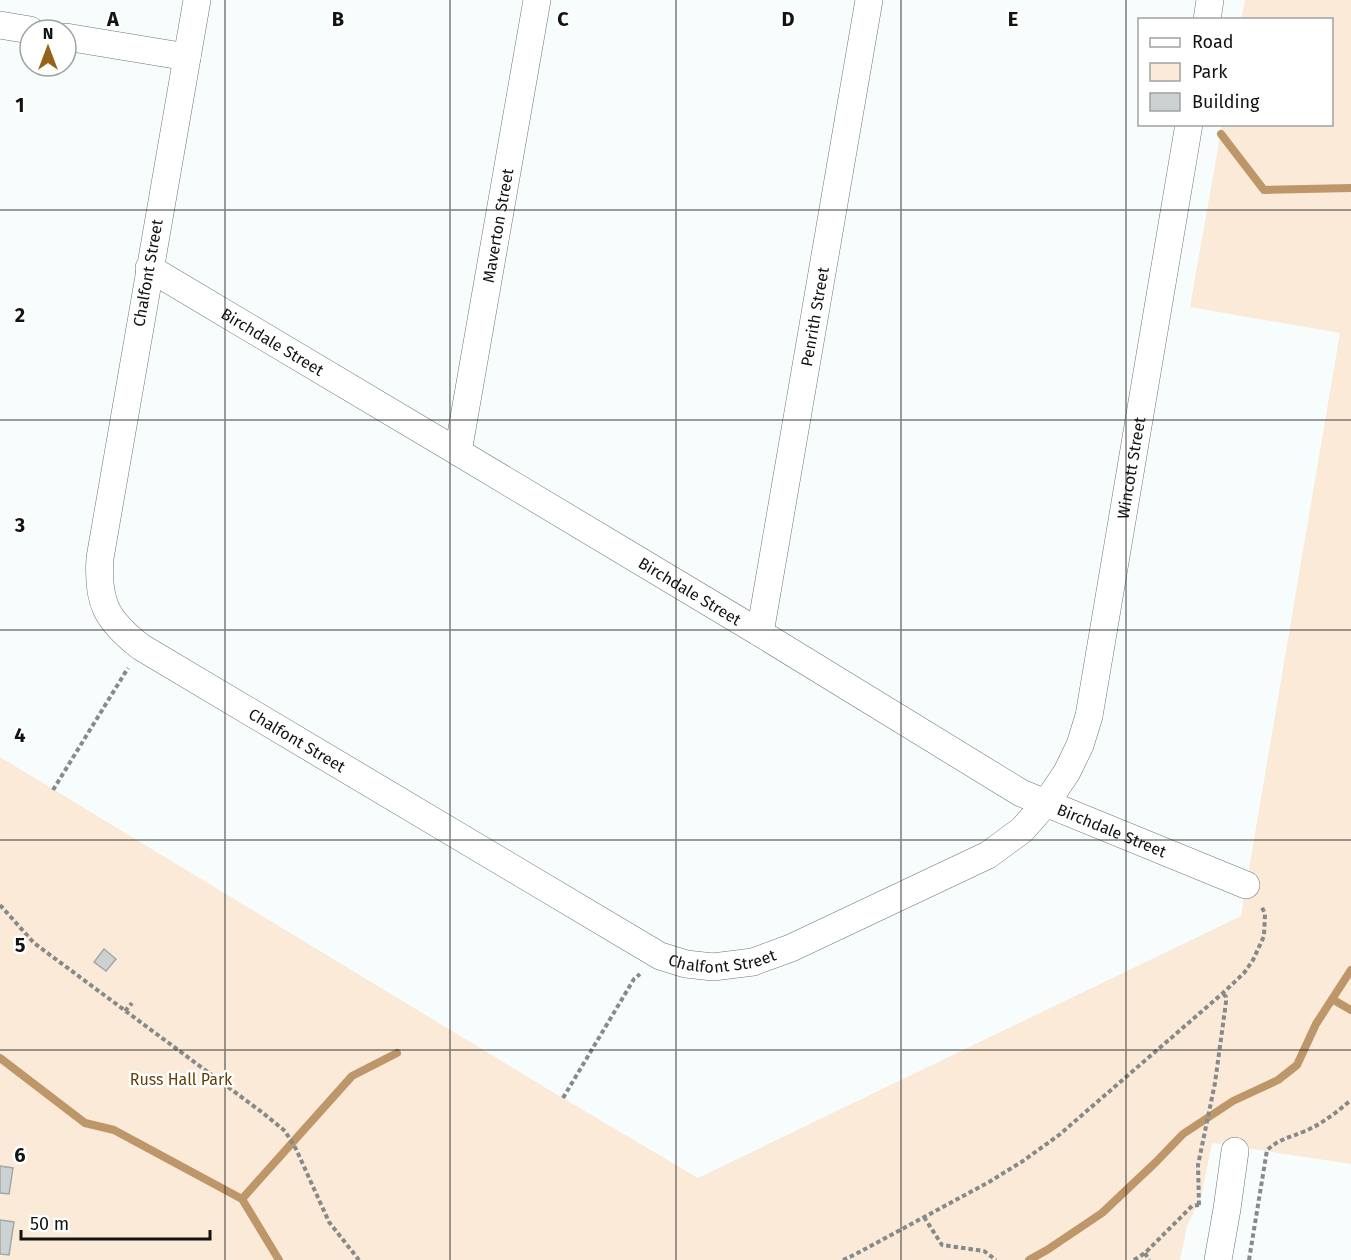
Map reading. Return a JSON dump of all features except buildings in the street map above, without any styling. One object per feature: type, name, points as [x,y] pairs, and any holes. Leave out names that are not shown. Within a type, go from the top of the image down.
[{"type":"street","name":"Chalfont Street","points":[[197,0],[100,558],[98,576],[101,594],[108,615],[123,633],[141,647],[660,956],[686,964],[713,967],[753,962],[791,948],[988,855],[1022,830],[1046,802]]},
{"type":"street","name":"Maverton Street","points":[[458,452],[537,0]]},
{"type":"street","name":"Penrith Street","points":[[760,633],[869,0]]},
{"type":"street","points":[[1207,18],[1210,0]]},
{"type":"street","points":[[0,25],[18,28]]},
{"type":"street","points":[[78,38],[187,57]]},
{"type":"street","name":"Wincott Street","points":[[1046,802],[1072,763],[1089,716],[1189,126]]},
{"type":"street","name":"Birchdale Street","points":[[149,268],[760,633],[1021,793],[1246,885]]},
{"type":"street","points":[[1218,1260],[1235,1151]]},
{"type":"path","points":[[53,790],[141,647]]},
{"type":"path","points":[[843,1260],[989,1182],[1023,1161],[1059,1135],[1244,974],[1264,936],[1265,914],[1260,902],[1246,885]]},
{"type":"path","points":[[0,905],[34,943],[285,1131],[296,1149],[329,1222],[359,1260]]},
{"type":"path","points":[[563,1098],[634,979],[660,956]]},
{"type":"path","points":[[1198,1165],[1215,1083],[1226,1002],[1223,993]]},
{"type":"path","points":[[125,1011],[132,1003]]},
{"type":"path","points":[[1249,1260],[1267,1150],[1277,1141],[1306,1131],[1333,1116],[1351,1100]]},
{"type":"path","points":[[1134,1260],[1145,1253],[1192,1206],[1199,1205]]},
{"type":"path","points":[[924,1217],[942,1245],[984,1251],[996,1260]]},
{"type":"path","points":[[1145,1253],[1149,1260]]},
{"type":"green space","name":"Russ Hall Park","points":[[1245,0],[1351,0],[1351,1164],[1212,1143],[1201,1198],[1187,1226],[1180,1260],[0,1260],[0,757],[698,1178],[1241,916],[1340,333],[1190,307],[1222,126],[1333,126],[1333,18],[1241,18]]},
{"type":"waterway","points":[[1221,134],[1264,190],[1351,188]]},
{"type":"waterway","points":[[1029,1260],[1102,1213],[1183,1134],[1233,1101],[1278,1080],[1297,1065],[1316,1024],[1351,970]]},
{"type":"waterway","points":[[1332,999],[1351,1010]]},
{"type":"waterway","points":[[242,1199],[352,1076],[397,1053]]},
{"type":"waterway","points":[[0,1058],[85,1123],[114,1130],[242,1199],[279,1260]]}]
